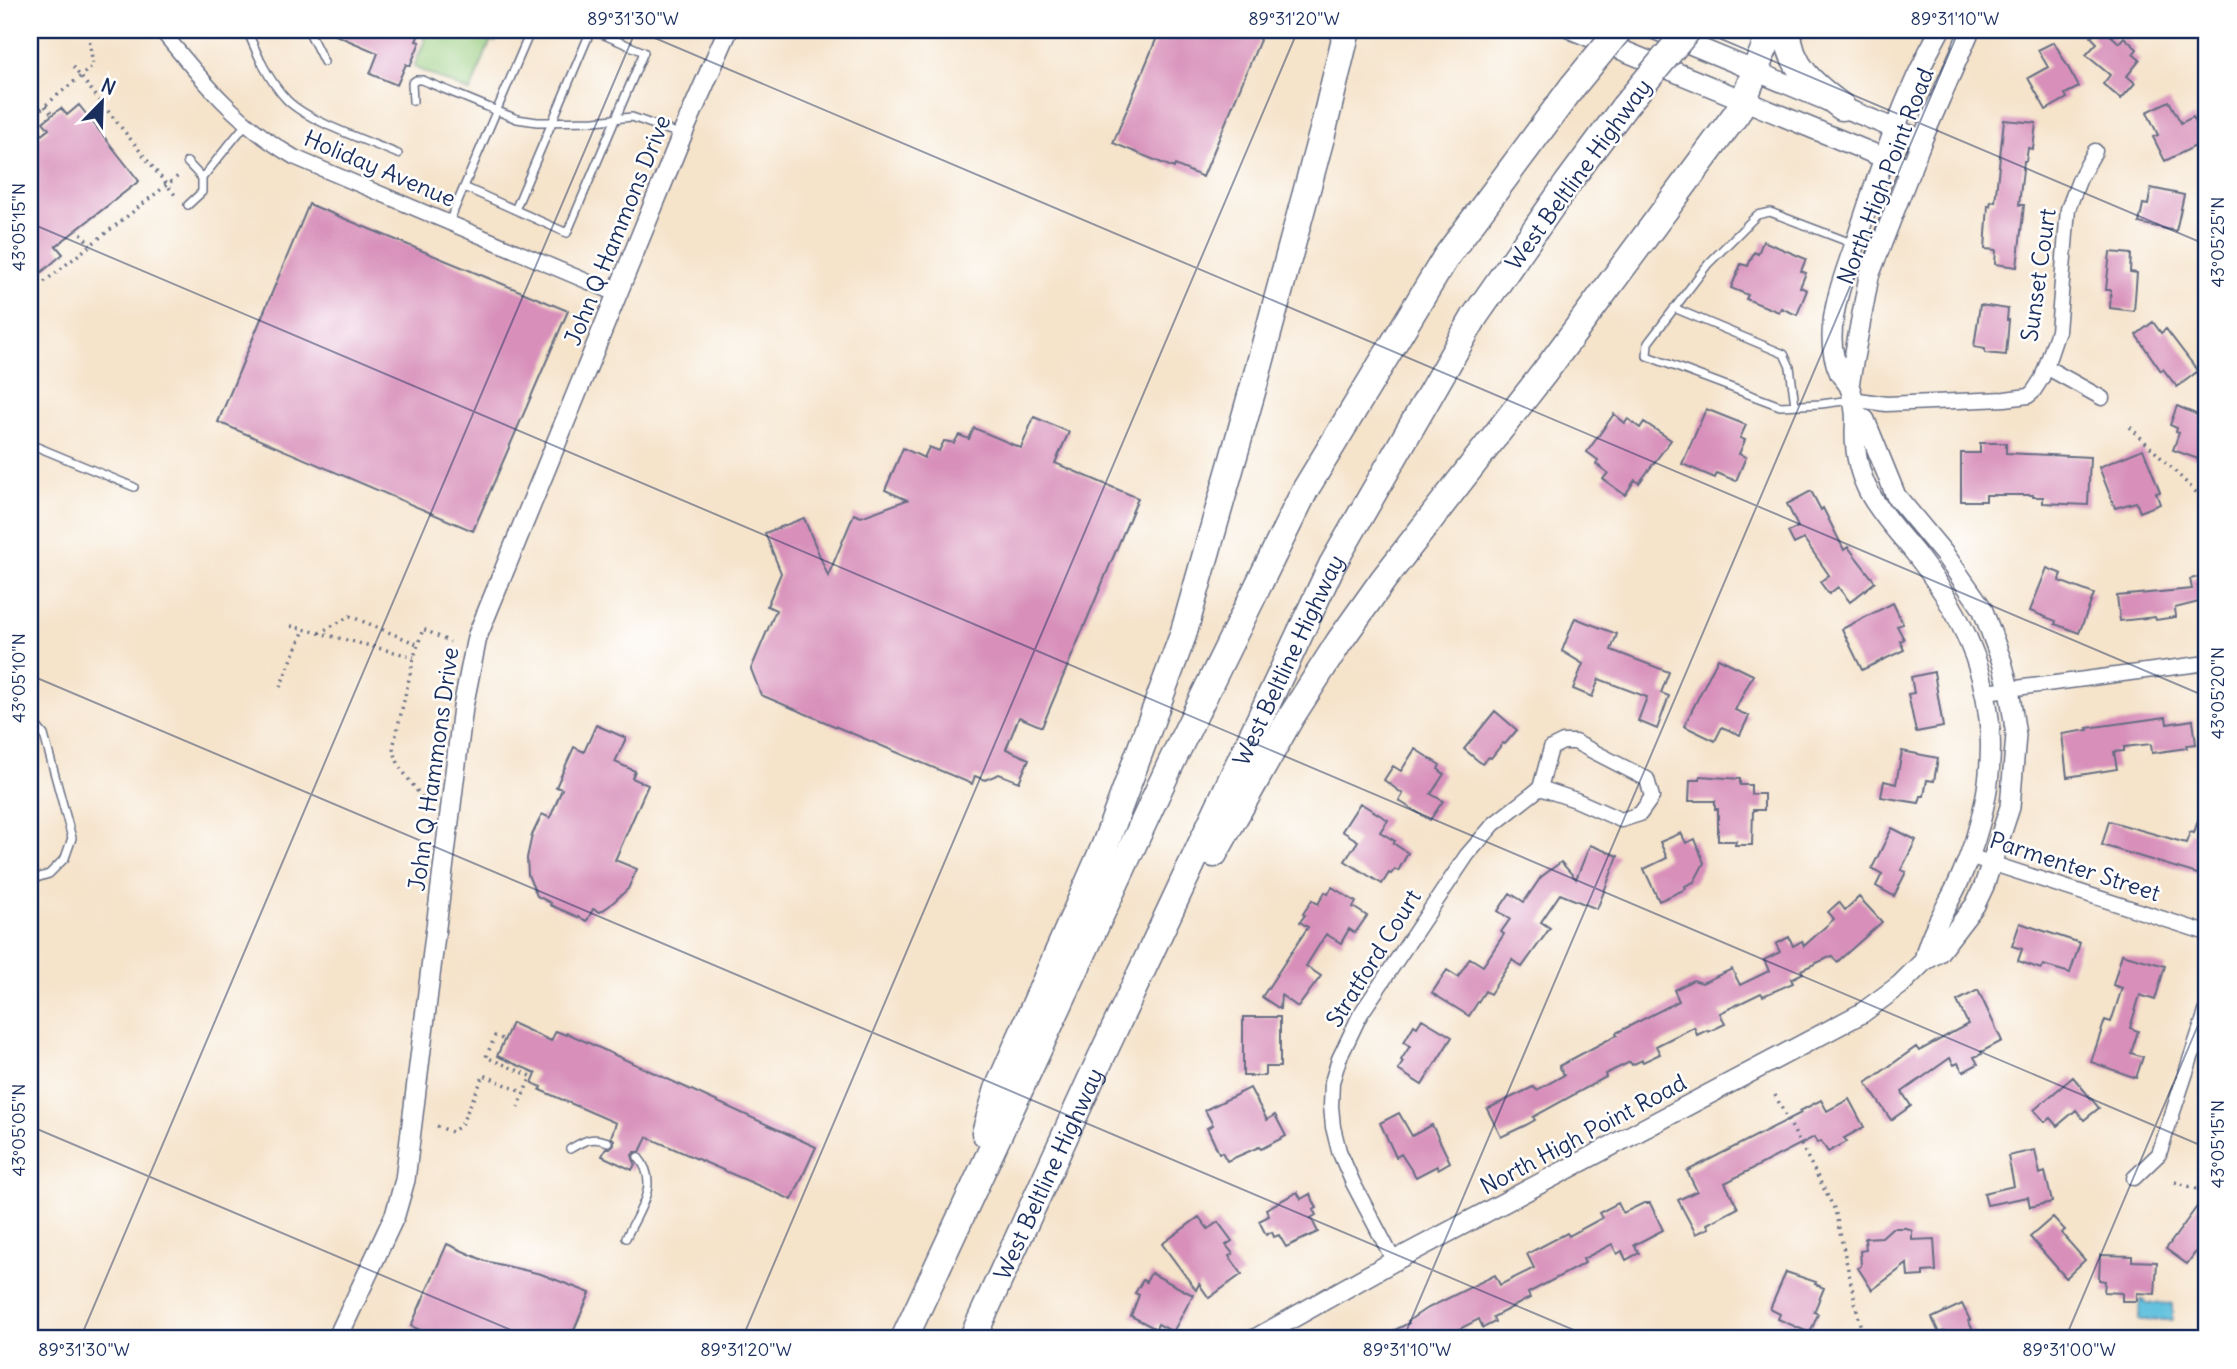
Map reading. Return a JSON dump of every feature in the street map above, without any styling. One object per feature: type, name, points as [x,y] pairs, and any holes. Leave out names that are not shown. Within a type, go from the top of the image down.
[{"type":"highway","points":[[958,1220],[998,1089],[1105,845],[1182,635],[1276,304],[1347,30]]},
{"type":"highway","points":[[904,1339],[1172,761],[1305,490],[1446,257],[1573,86],[1619,30]]},
{"type":"highway","name":"West Beltline Highway","points":[[972,1339],[1332,565],[1475,316],[1624,107],[1688,30]]},
{"type":"highway","points":[[1113,1031],[1142,995],[1224,834],[1326,660],[1383,580],[1527,394],[1729,123],[1744,100],[1766,43],[1774,30]]},
{"type":"highway","points":[[1788,30],[1791,50],[1799,68],[1811,82],[1842,107]]},
{"type":"street","name":"Holiday Avenue","points":[[161,30],[205,84],[246,124],[293,157],[617,294]]},
{"type":"street","name":"John Q Hammons Drive","points":[[337,1339],[395,1215],[405,1180],[463,707],[477,637],[682,135],[728,30]]},
{"type":"street","points":[[1573,30],[1911,169]]},
{"type":"street","points":[[1656,30],[1922,140]]},
{"type":"street","name":"North High Point Road","points":[[1255,1339],[1394,1261],[1862,1013],[1885,997],[1924,961],[1939,952],[1975,905],[1992,864],[2010,807],[2016,735],[2009,689],[1982,608],[1945,555],[1895,496],[1865,420],[1852,400],[1836,361],[1832,338],[1836,309],[1883,157],[1926,56],[1940,30]]},
{"type":"street","name":"North High Point Road","points":[[1924,961],[1927,944],[1952,897],[1969,856],[1986,800],[1991,749],[1986,692],[1969,640],[1948,600],[1914,552],[1891,528],[1870,493],[1860,470],[1852,400],[1868,276],[1922,140],[1970,30]]},
{"type":"street","name":"Sunset Court","points":[[1852,400],[1886,404],[2028,396],[2042,378],[2058,331],[2068,209],[2080,178],[2095,151]]},
{"type":"street","name":"Sunset Court","points":[[2046,368],[2102,398]]},
{"type":"street","points":[[1986,692],[2207,663]]},
{"type":"street","points":[[1563,742],[1575,742],[1647,779],[1652,797],[1640,814],[1621,820],[1540,788],[1551,748],[1563,742]]},
{"type":"street","name":"Stratford Court","points":[[1394,1261],[1339,1151],[1331,1105],[1332,1083],[1339,1059],[1360,1015],[1467,855],[1494,824],[1540,788]]},
{"type":"street","name":"Parmenter Street","points":[[1969,856],[2207,933]]},
{"type":"street","points":[[2134,1178],[2158,1154],[2207,1009]]},
{"type":"lane","points":[[247,30],[262,63],[288,101],[305,113],[398,154]]},
{"type":"lane","points":[[307,30],[324,62]]},
{"type":"lane","points":[[449,223],[531,30]]},
{"type":"lane","points":[[464,187],[515,210],[567,233],[644,52],[592,30],[515,210]]},
{"type":"lane","points":[[414,101],[412,83],[422,80],[517,119],[537,122],[615,120],[632,117],[682,135]]},
{"type":"lane","points":[[188,205],[202,192],[202,178],[246,124]]},
{"type":"lane","points":[[187,162],[202,178]]},
{"type":"lane","points":[[1852,400],[1780,406],[1647,356],[1648,343],[1674,308],[1709,264],[1757,215],[1770,212],[1855,244]]},
{"type":"lane","points":[[1674,308],[1783,354],[1790,367],[1795,405]]},
{"type":"lane","points":[[30,444],[134,487]]},
{"type":"lane","points":[[30,718],[44,735],[72,838],[65,859],[49,874],[30,880]]},
{"type":"lane","points":[[570,1149],[596,1138],[608,1142]]},
{"type":"lane","points":[[626,1238],[650,1185],[646,1165],[638,1157]]},
{"type":"path","points":[[30,118],[93,66],[88,30]]},
{"type":"path","points":[[73,67],[175,195]]},
{"type":"path","points":[[45,106],[51,113]]},
{"type":"path","points":[[44,282],[178,176]]},
{"type":"path","points":[[80,233],[90,245]]},
{"type":"path","points":[[2130,427],[2207,503]]},
{"type":"path","points":[[318,634],[350,616],[418,644]]},
{"type":"path","points":[[291,626],[414,657]]},
{"type":"path","points":[[426,803],[399,766],[393,748],[423,629],[450,642]]},
{"type":"path","points":[[280,687],[304,630]]},
{"type":"path","points":[[502,1039],[495,1036],[486,1057],[531,1076],[518,1107]]},
{"type":"path","points":[[437,1126],[452,1132],[457,1130],[484,1075],[524,1093]]},
{"type":"path","points":[[1775,1095],[1835,1210],[1862,1333]]},
{"type":"path","points":[[2175,1182],[2207,1192]]},
{"type":"green space","points":[[426,30],[492,30],[496,33],[495,42],[491,40],[470,92],[414,67],[425,40],[423,38]]},
{"type":"water","points":[[2140,1300],[2145,1300],[2146,1303],[2172,1304],[2172,1320],[2139,1320]]},
{"type":"building","points":[[324,30],[421,30],[416,41],[420,42],[410,66],[406,64],[397,85],[370,74],[378,53]]},
{"type":"building","points":[[1160,30],[1258,30],[1257,36],[1260,40],[1203,177],[1113,143]]},
{"type":"building","points":[[2097,30],[2105,30],[2119,43],[2124,37],[2137,49],[2133,54],[2140,60],[2127,76],[2135,83],[2121,99],[2103,84],[2110,75],[2086,55],[2097,43],[2091,37]]},
{"type":"building","points":[[2054,42],[2079,87],[2065,94],[2067,98],[2046,110],[2028,78],[2048,67],[2038,50]]},
{"type":"building","points":[[2169,101],[2181,123],[2193,117],[2206,141],[2165,161],[2153,137],[2158,135],[2147,112]]},
{"type":"building","points":[[79,105],[139,181],[56,246],[63,254],[30,282],[30,144],[49,129],[43,122],[61,108],[67,115]]},
{"type":"building","points":[[2004,120],[2036,123],[2033,149],[2028,148],[2024,161],[2019,205],[2024,205],[2017,267],[1995,264],[1996,250],[1985,249],[1988,205],[1990,206],[1991,201],[1995,202]]},
{"type":"building","points":[[2151,188],[2184,195],[2176,231],[2139,223],[2143,204],[2148,205]]},
{"type":"building","points":[[309,204],[568,311],[473,531],[218,422]]},
{"type":"building","points":[[1763,241],[1806,259],[1801,271],[1806,273],[1800,287],[1807,290],[1797,315],[1781,308],[1779,312],[1746,299],[1748,295],[1731,288],[1741,264],[1748,266],[1754,252],[1758,254]]},
{"type":"building","points":[[2110,252],[2131,254],[2130,272],[2137,273],[2134,311],[2110,308],[2111,290],[2106,290]]},
{"type":"building","points":[[1980,305],[2008,309],[2006,355],[1985,353],[1985,349],[1974,347]]},
{"type":"building","points":[[2153,322],[2161,333],[2166,329],[2198,371],[2177,387],[2163,369],[2161,371],[2136,335]]},
{"type":"building","points":[[2177,406],[2207,419],[2207,436],[2198,459],[2173,450],[2179,433],[2176,432],[2177,428],[2170,425]]},
{"type":"building","points":[[1706,409],[1746,425],[1740,438],[1745,440],[1739,454],[1746,457],[1736,481],[1717,473],[1715,478],[1682,464]]},
{"type":"building","points":[[1614,414],[1625,423],[1628,419],[1640,428],[1644,422],[1671,440],[1639,483],[1635,480],[1625,495],[1603,479],[1608,473],[1596,464],[1598,460],[1587,452]]},
{"type":"building","points":[[1034,417],[1069,432],[1055,463],[1138,498],[1042,727],[1019,717],[1006,749],[1029,759],[1019,782],[999,774],[985,780],[975,776],[972,784],[761,695],[751,669],[776,610],[767,606],[781,573],[765,533],[804,518],[828,576],[854,514],[861,517],[907,500],[885,490],[903,448],[924,458],[929,447],[939,451],[944,441],[954,443],[959,435],[969,439],[974,428],[1021,448]]},
{"type":"building","points":[[1980,443],[2006,443],[2006,453],[2090,457],[2088,505],[2043,503],[2043,497],[2033,495],[1986,495],[1986,501],[1961,501],[1961,453],[1980,453]]},
{"type":"building","points":[[2143,449],[2160,492],[2156,493],[2160,504],[2140,512],[2136,502],[2115,508],[2099,467]]},
{"type":"building","points":[[1811,491],[1821,510],[1823,508],[1844,550],[1848,547],[1875,582],[1850,602],[1838,587],[1829,594],[1820,582],[1829,575],[1804,539],[1794,544],[1788,532],[1798,527],[1787,504]]},
{"type":"building","points":[[2047,568],[2062,574],[2059,581],[2094,594],[2079,633],[2030,611]]},
{"type":"building","points":[[2207,575],[2207,600],[2175,608],[2176,617],[2120,621],[2117,596],[2192,589],[2190,579]]},
{"type":"building","points":[[1893,603],[1903,624],[1897,626],[1904,639],[1900,641],[1904,650],[1862,670],[1842,629]]},
{"type":"building","points":[[1575,618],[1617,634],[1611,650],[1669,672],[1661,693],[1669,696],[1657,729],[1638,721],[1647,697],[1599,679],[1592,697],[1573,689],[1583,664],[1562,651]]},
{"type":"building","points":[[1718,658],[1753,675],[1735,710],[1749,716],[1740,735],[1722,727],[1715,741],[1684,726]]},
{"type":"building","points":[[1934,672],[1943,727],[1916,732],[1908,694],[1914,693],[1911,677]]},
{"type":"building","points":[[1495,711],[1517,730],[1482,764],[1464,749]]},
{"type":"building","points":[[2166,717],[2167,724],[2193,720],[2196,744],[2186,745],[2187,748],[2152,753],[2151,744],[2124,747],[2124,751],[2114,752],[2117,769],[2067,777],[2062,734]]},
{"type":"building","points":[[596,725],[626,738],[615,762],[635,771],[632,778],[648,785],[615,860],[637,869],[628,889],[600,912],[593,909],[587,921],[550,905],[551,903],[537,896],[528,875],[527,858],[532,835],[542,814],[550,818],[562,789],[556,787],[574,747],[584,752]]},
{"type":"building","points":[[1415,749],[1440,765],[1438,769],[1444,774],[1431,794],[1443,801],[1430,820],[1399,801],[1403,794],[1384,780],[1393,766],[1401,771]]},
{"type":"building","points":[[1902,751],[1938,758],[1934,781],[1927,780],[1924,796],[1921,796],[1919,803],[1881,797],[1884,781],[1896,784]]},
{"type":"building","points":[[1700,776],[1740,779],[1740,785],[1751,785],[1751,794],[1764,794],[1764,810],[1753,810],[1752,845],[1735,845],[1736,841],[1718,841],[1718,809],[1715,809],[1715,801],[1689,801],[1690,780],[1700,780]]},
{"type":"building","points":[[2204,801],[2207,801],[2207,877],[2102,845],[2109,821],[2186,843],[2190,832],[2194,833]]},
{"type":"building","points":[[1360,803],[1388,820],[1380,832],[1408,853],[1398,871],[1395,869],[1389,873],[1382,884],[1345,861],[1358,841],[1342,831]]},
{"type":"building","points":[[1892,828],[1916,840],[1901,870],[1906,872],[1894,896],[1876,886],[1882,874],[1872,868]]},
{"type":"building","points":[[1681,833],[1686,843],[1695,839],[1704,863],[1694,882],[1685,886],[1686,889],[1659,901],[1644,869],[1667,858],[1660,842]]},
{"type":"building","points":[[1590,845],[1618,856],[1597,909],[1560,894],[1541,922],[1550,928],[1522,967],[1512,960],[1490,994],[1485,991],[1469,1016],[1432,993],[1447,970],[1458,977],[1470,958],[1483,966],[1504,934],[1501,932],[1510,919],[1498,911],[1510,893],[1524,902],[1541,877],[1561,862],[1576,879]]},
{"type":"building","points":[[1332,887],[1356,902],[1353,907],[1367,916],[1355,933],[1349,929],[1341,943],[1326,934],[1306,966],[1321,976],[1298,1007],[1281,995],[1280,1009],[1262,997],[1308,927],[1300,922],[1305,915],[1303,914],[1312,900],[1318,904],[1325,892],[1328,894]]},
{"type":"building","points":[[1859,897],[1882,922],[1837,962],[1832,956],[1801,970],[1803,973],[1791,979],[1793,983],[1763,996],[1761,993],[1720,1013],[1725,1024],[1697,1035],[1694,1027],[1656,1046],[1660,1054],[1632,1065],[1630,1062],[1605,1074],[1606,1077],[1533,1117],[1535,1120],[1501,1137],[1487,1109],[1533,1087],[1537,1090],[1564,1075],[1559,1066],[1679,1001],[1674,990],[1693,980],[1702,983],[1732,969],[1740,985],[1769,971],[1764,960],[1780,952],[1776,944],[1789,937],[1793,946],[1802,941],[1804,946],[1834,919],[1828,912],[1839,902],[1845,910]]},
{"type":"building","points":[[2020,923],[2080,943],[2070,973],[2043,965],[2041,969],[2018,961],[2022,949],[2012,946]]},
{"type":"building","points":[[2122,954],[2165,966],[2155,1000],[2140,995],[2130,1028],[2138,1031],[2131,1053],[2143,1057],[2136,1078],[2091,1062],[2105,1020],[2111,1022],[2122,988],[2113,985]]},
{"type":"building","points":[[1978,990],[2002,1041],[1974,1057],[1978,1064],[1963,1072],[1958,1063],[1954,1065],[1950,1058],[1902,1092],[1911,1106],[1891,1120],[1866,1083],[1916,1047],[1919,1051],[1968,1024],[1957,1001]]},
{"type":"building","points":[[1243,1017],[1280,1017],[1280,1067],[1265,1067],[1265,1076],[1243,1076]]},
{"type":"building","points":[[1422,1019],[1452,1037],[1422,1085],[1398,1070],[1410,1046],[1404,1042],[1414,1025],[1417,1027]]},
{"type":"building","points":[[512,1023],[551,1041],[556,1031],[566,1035],[567,1033],[816,1147],[792,1200],[647,1137],[640,1152],[632,1155],[635,1164],[632,1170],[602,1156],[606,1148],[614,1144],[611,1137],[616,1123],[540,1090],[542,1087],[532,1083],[536,1073],[497,1056]]},
{"type":"building","points":[[2073,1077],[2099,1108],[2084,1120],[2076,1110],[2057,1126],[2050,1118],[2045,1122],[2034,1110]]},
{"type":"building","points":[[1250,1088],[1267,1120],[1275,1115],[1286,1136],[1261,1149],[1259,1147],[1227,1161],[1222,1152],[1219,1153],[1207,1128],[1213,1125],[1205,1110]]},
{"type":"building","points":[[1849,1099],[1864,1127],[1844,1138],[1847,1142],[1828,1152],[1821,1141],[1817,1143],[1814,1137],[1725,1183],[1738,1208],[1707,1224],[1709,1228],[1696,1234],[1678,1200],[1697,1191],[1687,1171],[1801,1113],[1800,1111],[1821,1100],[1827,1111]]},
{"type":"building","points":[[1399,1113],[1412,1136],[1432,1125],[1450,1162],[1416,1177],[1401,1154],[1396,1157],[1380,1123]]},
{"type":"building","points":[[2035,1150],[2040,1174],[2045,1172],[2052,1202],[2030,1207],[2028,1197],[1987,1205],[1984,1193],[2014,1186],[2008,1156]]},
{"type":"building","points":[[1297,1192],[1301,1199],[1310,1194],[1317,1208],[1313,1210],[1316,1215],[1311,1218],[1318,1232],[1286,1247],[1279,1235],[1274,1237],[1272,1232],[1266,1235],[1259,1221],[1269,1216],[1266,1209]]},
{"type":"building","points":[[2207,1193],[2207,1236],[2187,1264],[2166,1249]]},
{"type":"building","points":[[1618,1203],[1623,1213],[1650,1203],[1663,1230],[1634,1245],[1639,1253],[1626,1260],[1622,1251],[1617,1254],[1612,1244],[1583,1259],[1585,1263],[1528,1293],[1530,1298],[1493,1317],[1495,1322],[1483,1328],[1479,1319],[1440,1339],[1377,1339],[1409,1323],[1408,1321],[1424,1310],[1495,1275],[1500,1285],[1534,1268],[1527,1254],[1602,1218],[1599,1213]]},
{"type":"building","points":[[1199,1217],[1208,1229],[1218,1222],[1232,1241],[1226,1245],[1233,1254],[1229,1256],[1242,1274],[1209,1298],[1199,1284],[1196,1290],[1162,1244]]},
{"type":"building","points":[[2053,1217],[2065,1230],[2061,1233],[2085,1260],[2066,1278],[2030,1237]]},
{"type":"building","points":[[1892,1228],[1907,1228],[1912,1231],[1912,1240],[1934,1239],[1936,1271],[1923,1272],[1923,1276],[1908,1277],[1907,1264],[1872,1290],[1858,1268],[1861,1266],[1860,1251],[1866,1250],[1865,1238],[1882,1237]]},
{"type":"building","points":[[447,1244],[485,1261],[541,1274],[590,1293],[570,1339],[440,1339],[411,1326]]},
{"type":"building","points":[[2100,1255],[2132,1256],[2132,1261],[2157,1262],[2155,1294],[2137,1293],[2137,1301],[2122,1301],[2122,1293],[2104,1292],[2105,1281],[2099,1280]]},
{"type":"building","points":[[1786,1272],[1816,1282],[1815,1284],[1824,1288],[1814,1312],[1818,1314],[1810,1333],[1778,1319],[1780,1314],[1770,1309]]},
{"type":"building","points":[[1151,1273],[1193,1295],[1173,1332],[1158,1324],[1156,1329],[1131,1316],[1139,1295],[1135,1293]]},
{"type":"building","points":[[1962,1304],[1978,1339],[1949,1339],[1945,1331],[1939,1333],[1932,1318]]}]
